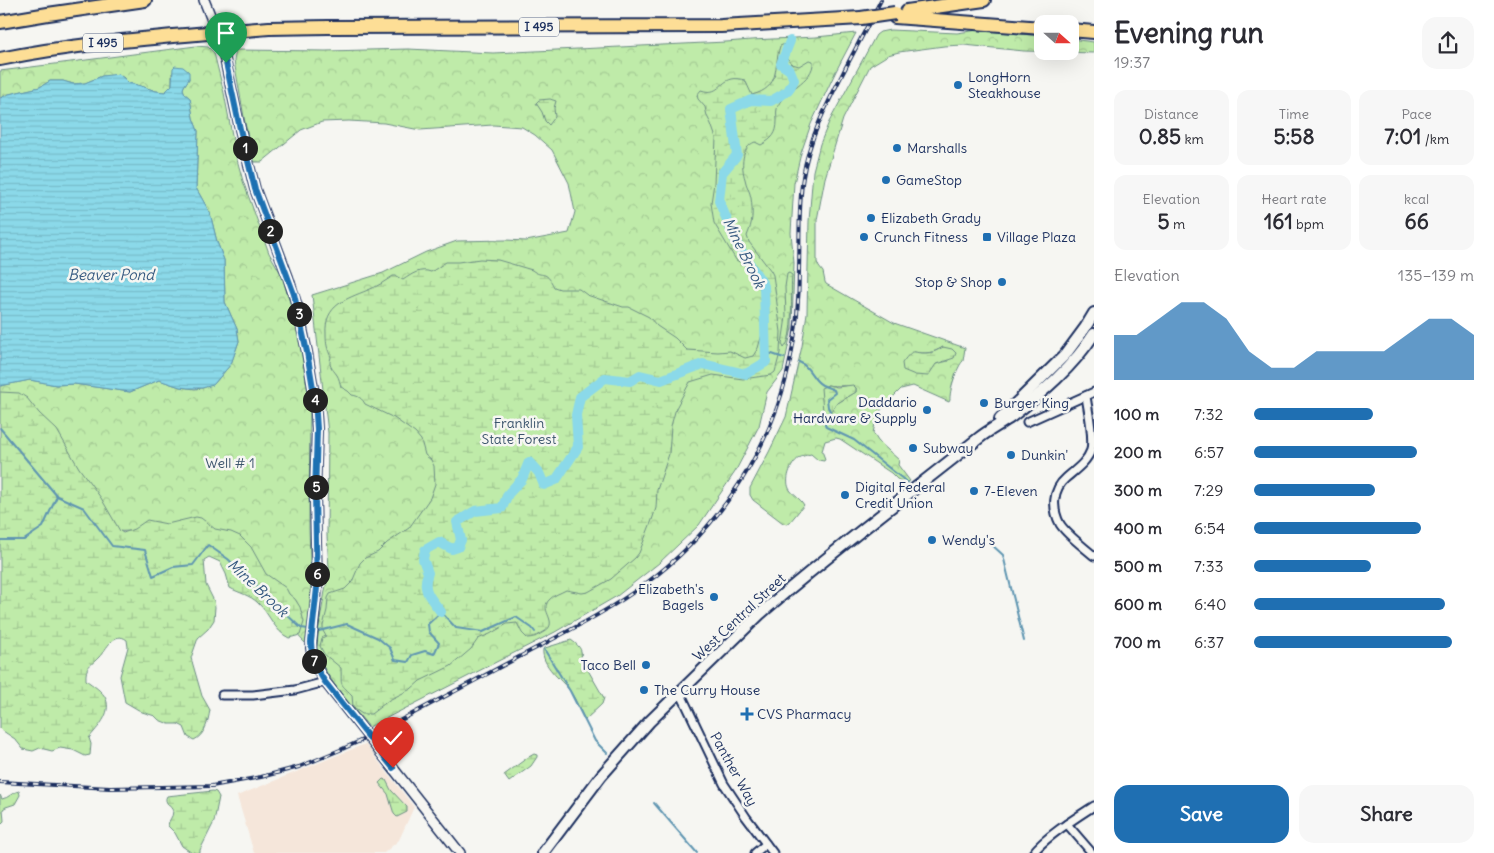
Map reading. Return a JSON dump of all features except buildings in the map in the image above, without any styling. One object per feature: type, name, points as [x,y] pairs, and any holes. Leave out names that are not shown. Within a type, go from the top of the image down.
[{"type":"highway","points":[[0,22],[145,0]]},
{"type":"highway","name":"I 495","points":[[0,59],[137,39],[269,28],[328,26],[721,26],[895,15],[984,0]]},
{"type":"highway","points":[[895,15],[1034,27]]},
{"type":"main road","name":"West Central Street","points":[[985,434],[1065,355],[1094,313]]},
{"type":"main road","name":"West Central Street","points":[[543,853],[601,776],[649,722],[777,598],[985,434],[1010,417],[1074,362],[1094,334]]},
{"type":"street","points":[[204,0],[224,55],[255,189],[288,277],[307,352],[315,400],[317,429],[315,495],[317,588],[311,644],[315,666],[325,682],[460,853]]},
{"type":"street","points":[[1027,422],[1094,392]]},
{"type":"street","points":[[1086,396],[1092,432],[1092,448],[1083,463],[1060,484],[1054,503],[1060,524],[1094,556]]},
{"type":"street","points":[[222,695],[252,695],[295,690],[325,682]]},
{"type":"street","name":"Panther Way","points":[[680,692],[724,784],[773,853]]},
{"type":"street","points":[[1033,853],[1046,840],[1080,814],[1094,806]]},
{"type":"street","points":[[1067,824],[1092,853]]},
{"type":"street","points":[[755,853],[766,844]]},
{"type":"shaded area","points":[[365,744],[414,807],[399,840],[384,853],[254,853],[237,796]]},
{"type":"green space","points":[[890,30],[957,33],[978,30],[1034,35],[1034,51],[964,45],[944,46],[899,52],[888,55],[870,66],[843,119],[825,178],[817,220],[817,262],[823,272],[826,284],[894,323],[965,348],[963,361],[954,379],[949,402],[913,386],[901,389],[881,410],[873,433],[878,441],[899,460],[898,465],[910,481],[905,483],[897,479],[840,439],[836,438],[825,441],[822,451],[824,461],[818,460],[811,454],[799,458],[791,468],[788,486],[804,505],[787,524],[753,500],[750,495],[750,488],[786,417],[802,346],[807,313],[809,221],[813,171],[820,144],[829,122],[876,35]],"holes":[[[943,347],[948,361],[936,364],[914,352],[936,351]],[[827,385],[854,387],[856,392],[836,404]]]},
{"type":"green space","name":"Franklin State Forest","points":[[856,33],[811,124],[801,153],[794,183],[791,233],[794,263],[792,328],[783,371],[767,392],[759,426],[735,472],[699,525],[659,563],[617,596],[555,632],[369,727],[331,679],[320,659],[317,648],[317,637],[329,568],[327,536],[328,433],[312,295],[383,273],[426,252],[457,241],[526,241],[569,233],[575,212],[569,183],[552,150],[535,135],[522,127],[493,125],[420,130],[384,123],[322,122],[301,130],[262,162],[255,162],[251,156],[234,61],[236,50],[326,51],[408,49],[493,53],[726,42]]},
{"type":"green space","points":[[1079,40],[1094,42],[1094,53],[1079,53]]},
{"type":"green space","points":[[787,43],[790,45],[788,59],[792,64],[799,66],[809,60],[813,61],[812,68],[809,75],[780,102],[777,110],[776,129],[773,136],[761,145],[755,142],[750,145],[743,158],[744,174],[752,208],[747,236],[749,242],[773,275],[781,332],[780,353],[775,372],[771,375],[743,379],[713,375],[690,382],[676,408],[671,426],[669,454],[657,490],[656,508],[639,553],[611,579],[588,592],[582,593],[566,590],[551,598],[546,604],[550,625],[548,629],[538,635],[527,638],[517,623],[507,624],[478,639],[471,649],[451,666],[420,681],[411,689],[389,700],[371,714],[362,714],[353,707],[352,695],[342,683],[341,668],[324,654],[320,646],[322,638],[326,636],[323,626],[328,598],[330,594],[345,589],[352,582],[360,563],[365,558],[378,552],[387,543],[409,528],[430,498],[435,484],[434,466],[425,455],[421,440],[415,433],[394,418],[365,404],[363,400],[341,387],[338,376],[330,365],[331,357],[326,334],[326,324],[329,316],[338,304],[375,287],[393,276],[403,280],[420,271],[431,272],[446,262],[480,259],[498,260],[546,276],[554,287],[560,289],[579,289],[587,295],[623,307],[629,307],[649,317],[657,326],[675,338],[687,350],[730,351],[745,358],[753,356],[758,348],[764,327],[762,312],[763,295],[748,267],[736,260],[714,223],[711,203],[716,138],[705,107],[697,95],[701,90],[715,90],[732,79],[745,80],[752,95],[761,92],[772,82],[780,46]]},
{"type":"green space","name":"Well # 1","points":[[196,46],[208,47],[214,53],[243,181],[269,253],[287,284],[307,371],[310,404],[309,528],[311,606],[305,643],[273,609],[225,550],[133,531],[96,532],[0,404],[0,386],[30,380],[56,385],[74,384],[130,392],[159,380],[180,387],[202,388],[214,384],[231,364],[239,341],[237,329],[225,302],[224,260],[217,242],[210,213],[196,188],[198,131],[193,118],[190,98],[183,89],[189,79],[188,71],[172,73],[172,85],[165,92],[129,83],[123,77],[102,76],[85,83],[73,84],[63,81],[50,81],[40,87],[0,98],[0,71]]},
{"type":"green space","points":[[550,99],[556,101],[554,108],[555,117],[549,125],[536,103],[539,100]]},
{"type":"green space","points":[[787,274],[792,275],[791,324],[790,334],[784,348],[782,344],[786,317],[785,287]]},
{"type":"green space","points":[[943,347],[952,349],[956,353],[954,358],[936,364],[928,376],[915,375],[903,370],[902,363],[909,354],[913,352],[929,353]]},
{"type":"green space","points":[[828,385],[837,387],[853,385],[856,388],[856,392],[836,404],[828,415],[823,411],[821,388]]},
{"type":"green space","points":[[0,392],[19,393],[27,398],[39,413],[57,430],[120,531],[123,533],[134,529],[147,520],[167,524],[196,517],[201,518],[215,529],[240,536],[251,547],[266,574],[286,588],[300,607],[304,622],[300,635],[289,638],[276,627],[255,600],[230,588],[220,562],[209,557],[204,560],[206,585],[215,607],[214,620],[198,638],[191,658],[202,696],[210,710],[207,723],[198,738],[194,740],[188,737],[184,727],[178,724],[169,724],[159,720],[155,716],[142,712],[125,702],[120,676],[128,647],[127,640],[118,637],[111,642],[86,671],[86,680],[102,693],[107,705],[103,720],[89,738],[91,744],[90,755],[85,756],[73,750],[60,748],[52,751],[40,748],[33,751],[23,749],[15,739],[0,729]]},
{"type":"green space","points":[[571,640],[579,648],[581,658],[604,698],[602,704],[585,720],[572,694],[548,667],[543,655],[543,649]]},
{"type":"green space","points":[[534,754],[537,757],[531,766],[509,782],[504,775]]},
{"type":"green space","points":[[383,779],[386,780],[391,790],[407,807],[407,812],[397,817],[394,814],[388,794],[379,783]]},
{"type":"green space","points":[[19,791],[20,795],[15,804],[3,809],[4,821],[0,825],[0,795],[2,799]]},
{"type":"green space","points":[[213,791],[219,797],[214,822],[200,853],[192,853],[182,846],[175,833],[168,826],[173,811],[166,798],[167,796]]},
{"type":"water","name":"Beaver Pond","points":[[175,66],[183,67],[189,72],[189,79],[183,89],[190,98],[193,118],[198,131],[196,188],[210,213],[217,242],[224,260],[225,302],[237,329],[239,341],[231,364],[213,385],[202,388],[180,387],[159,380],[130,392],[74,384],[56,385],[30,380],[0,386],[0,98],[40,87],[50,81],[63,81],[73,84],[85,83],[102,76],[119,74],[129,83],[165,92],[172,85],[173,68]]},
{"type":"waterway","name":"Mine Brook","points":[[441,612],[426,590],[428,573],[423,559],[425,550],[439,542],[452,549],[458,547],[461,540],[457,522],[475,511],[502,508],[508,494],[522,479],[529,462],[539,473],[544,485],[556,480],[578,447],[576,415],[580,397],[605,378],[630,381],[640,375],[661,380],[703,364],[746,374],[766,362],[764,286],[737,244],[719,201],[722,173],[737,155],[731,109],[751,100],[771,101],[788,91],[794,80],[790,70],[781,64],[790,41]]},
{"type":"waterway","points":[[766,352],[784,358]]},
{"type":"waterway","points":[[799,362],[806,367],[819,383],[834,390],[835,393],[827,399],[830,411],[825,424],[826,427],[854,440],[908,483]]},
{"type":"waterway","points":[[0,428],[57,496]]},
{"type":"waterway","name":"Mine Brook","points":[[0,540],[24,540],[43,527],[57,496],[84,508],[112,546],[145,550],[153,576],[173,567],[193,565],[208,545],[228,559],[301,628],[309,629]]},
{"type":"waterway","points":[[991,544],[1003,555],[1024,641]]},
{"type":"waterway","name":"Mine Brook","points":[[316,630],[319,631],[347,624],[378,638],[390,648],[395,660],[408,662],[412,655],[425,651],[434,654],[439,643],[429,632],[428,624],[441,612],[456,628],[483,632],[516,617],[535,632]]},
{"type":"waterway","points":[[544,649],[570,691],[595,741],[607,753]]},
{"type":"waterway","points":[[654,803],[697,853]]},
{"type":"railway","points":[[0,782],[110,788],[212,786],[261,777],[299,767],[369,737],[584,623],[630,595],[672,562],[697,538],[739,484],[757,453],[771,422],[783,389],[795,334],[799,291],[800,200],[806,163],[814,135],[825,108],[881,0]]},
{"type":"place","name":"LongHorn Steakhouse","points":[[958,85]]},
{"type":"place","name":"Marshalls","points":[[897,148]]},
{"type":"place","name":"GameStop","points":[[886,180]]},
{"type":"place","name":"Elizabeth Grady","points":[[871,218]]},
{"type":"place","name":"Crunch Fitness","points":[[864,237]]},
{"type":"place","name":"Village Plaza","points":[[987,237]]},
{"type":"place","name":"Stop & Shop","points":[[1002,282]]},
{"type":"place","name":"Burger King","points":[[984,403]]},
{"type":"place","name":"Daddario Hardware & Supply","points":[[927,410]]},
{"type":"place","name":"Subway","points":[[913,448]]},
{"type":"place","name":"Dunkin'","points":[[1011,455]]},
{"type":"place","name":"7-Eleven","points":[[974,491]]},
{"type":"place","name":"Digital Federal Credit Union","points":[[845,495]]},
{"type":"place","name":"Wendy's","points":[[932,540]]},
{"type":"place","name":"Elizabeth's Bagels","points":[[714,597]]},
{"type":"place","name":"Taco Bell","points":[[646,665]]},
{"type":"place","name":"The Curry House","points":[[644,690]]},
{"type":"place","name":"CVS Pharmacy","points":[[747,714]]},
{"type":"route","points":[[226,63],[255,189],[294,294],[315,400],[317,429],[315,495],[317,597],[311,642],[312,656],[315,666],[325,682],[393,768]]}]
